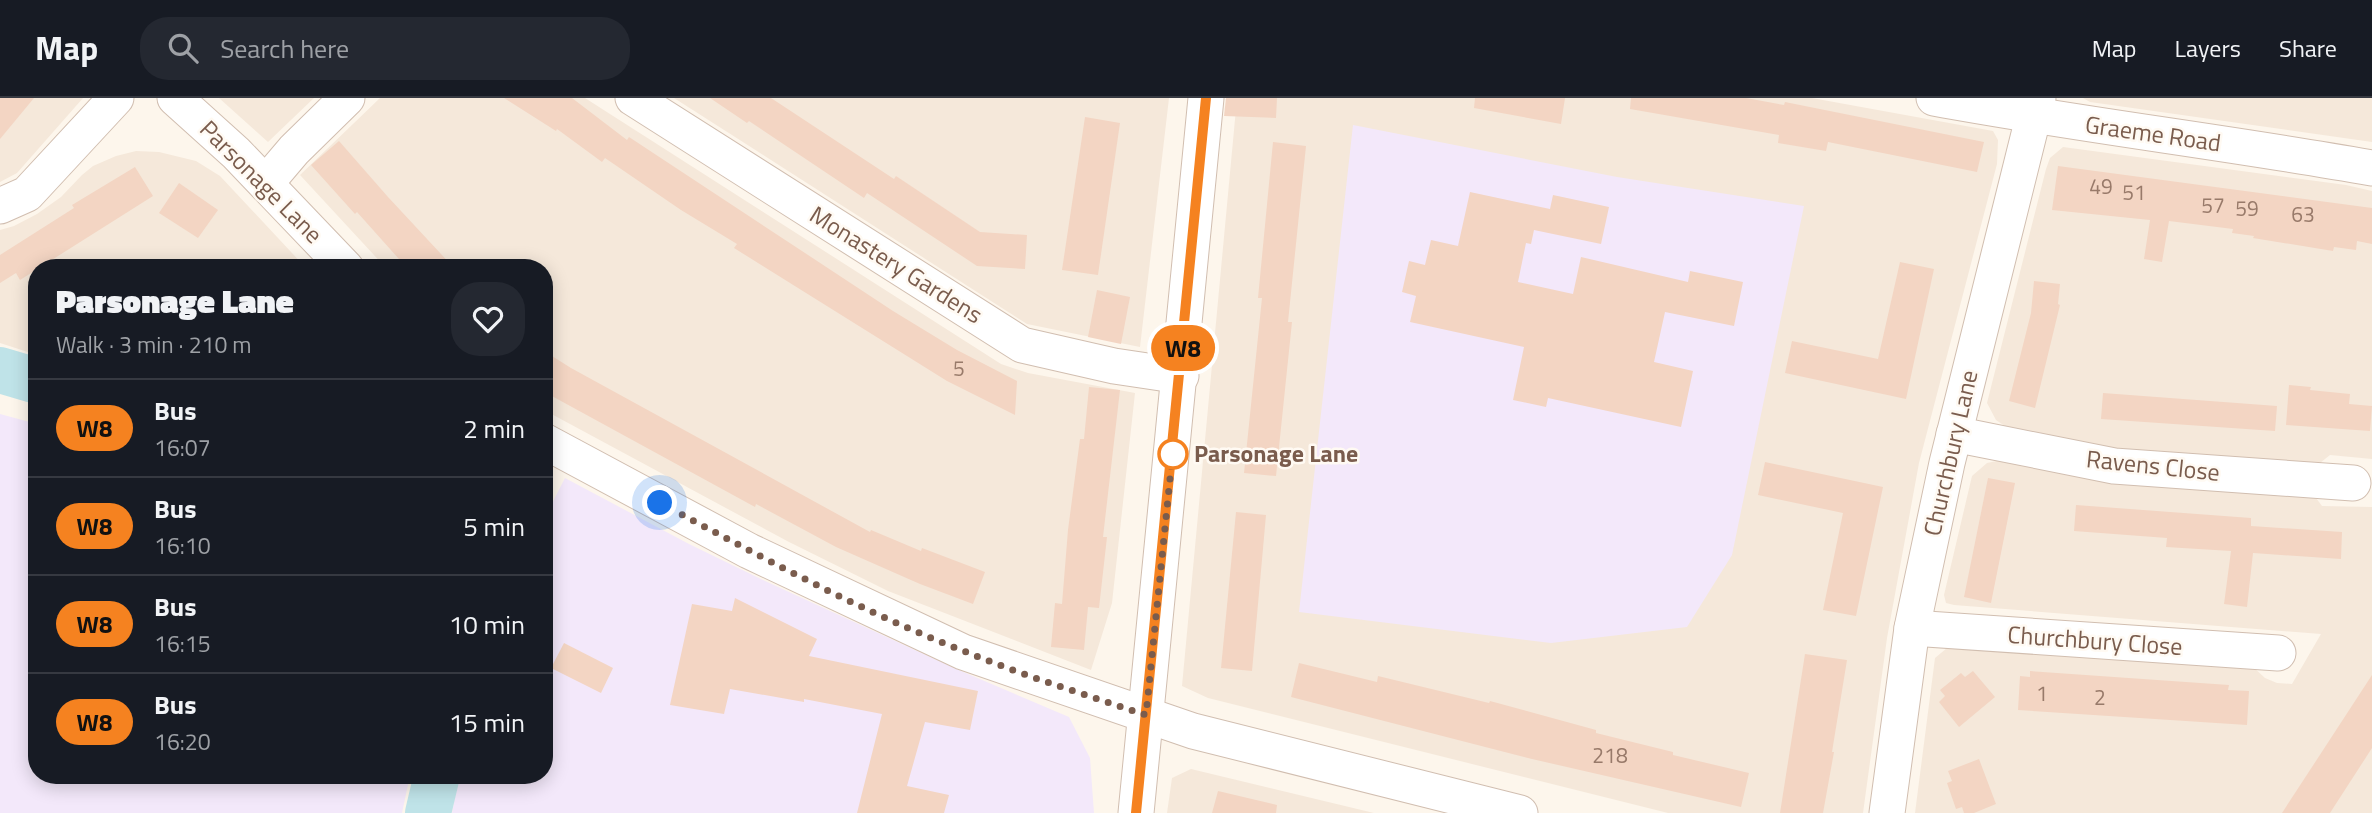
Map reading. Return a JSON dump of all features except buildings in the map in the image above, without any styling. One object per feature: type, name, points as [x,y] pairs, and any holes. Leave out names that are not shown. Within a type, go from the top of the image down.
[{"type":"street","points":[[0,206],[27,194],[116,98]]},
{"type":"street","name":"Parsonage Lane","points":[[175,98],[266,183],[338,259]]},
{"type":"street","points":[[266,183],[294,150],[347,98]]},
{"type":"street","name":"Monastery Gardens","points":[[633,98],[1022,345],[1114,366],[1181,376]]},
{"type":"street","points":[[1136,813],[1181,376],[1206,98]]},
{"type":"street","name":"Graeme Road","points":[[1934,98],[2036,107],[2372,168]]},
{"type":"street","name":"Churchbury Lane","points":[[1887,813],[1912,628],[1954,434],[2036,107]]},
{"type":"street","name":"Ravens Close","points":[[1954,434],[2114,466],[2353,483]]},
{"type":"street","points":[[553,446],[750,551],[963,652],[1193,730],[1520,813]]},
{"type":"street","name":"Churchbury Close","points":[[1912,628],[2278,653]]},
{"type":"shaded area","points":[[0,98],[83,98],[17,173],[0,182]]},
{"type":"shaded area","points":[[219,98],[314,98],[268,142]]},
{"type":"shaded area","points":[[380,98],[585,98],[1001,364],[1028,373],[1135,393],[1112,603],[1091,670],[888,591],[789,542],[553,415],[553,259],[378,259],[300,175]]},
{"type":"shaded area","points":[[674,98],[1169,98],[1140,347],[1027,324]]},
{"type":"shaded area","points":[[1237,98],[1812,98],[1993,131],[1998,140],[1997,164],[1919,463],[1887,638],[1863,813],[1668,813],[1208,698],[1182,686]]},
{"type":"shaded area","points":[[2083,98],[2372,98],[2372,142],[2090,102]]},
{"type":"shaded area","points":[[1353,125],[1617,177],[1804,206],[1732,555],[1687,627],[1551,643],[1299,612]]},
{"type":"shaded area","points":[[2063,147],[2346,185],[2372,191],[2372,459],[2330,455],[2320,463],[2120,449],[2005,426],[1996,420],[1987,403],[2046,169],[2050,158]]},
{"type":"shaded area","points":[[136,151],[159,152],[196,161],[220,176],[298,259],[28,259],[28,352],[0,343],[0,230],[37,214],[61,197],[93,166]]},
{"type":"shaded area","points":[[0,414],[28,422],[28,784],[408,784],[402,813],[0,813]]},
{"type":"shaded area","points":[[1997,461],[2135,485],[2316,498],[2322,506],[2372,507],[2372,813],[1915,813],[1935,658],[1947,648],[2252,666],[2265,678],[2277,683],[2292,684],[2321,634],[1946,603],[1944,595],[1972,476],[1987,463]]},
{"type":"shaded area","points":[[565,478],[763,580],[954,668],[1069,717],[1090,758],[1094,813],[452,813],[457,784],[553,784],[553,501]]},
{"type":"shaded area","points":[[1191,769],[1374,813],[1167,813],[1172,778]]},
{"type":"waterway","points":[[0,370],[28,378]]},
{"type":"waterway","points":[[428,813],[435,784]]},
{"type":"bus line","name":"W8","points":[[1136,813],[1206,98]]},
{"type":"place","name":"Parsonage Lane","points":[[1173,454]]},
{"type":"route","points":[[660,503],[750,551],[963,652],[1146,715],[1173,449],[1173,454]]}]
